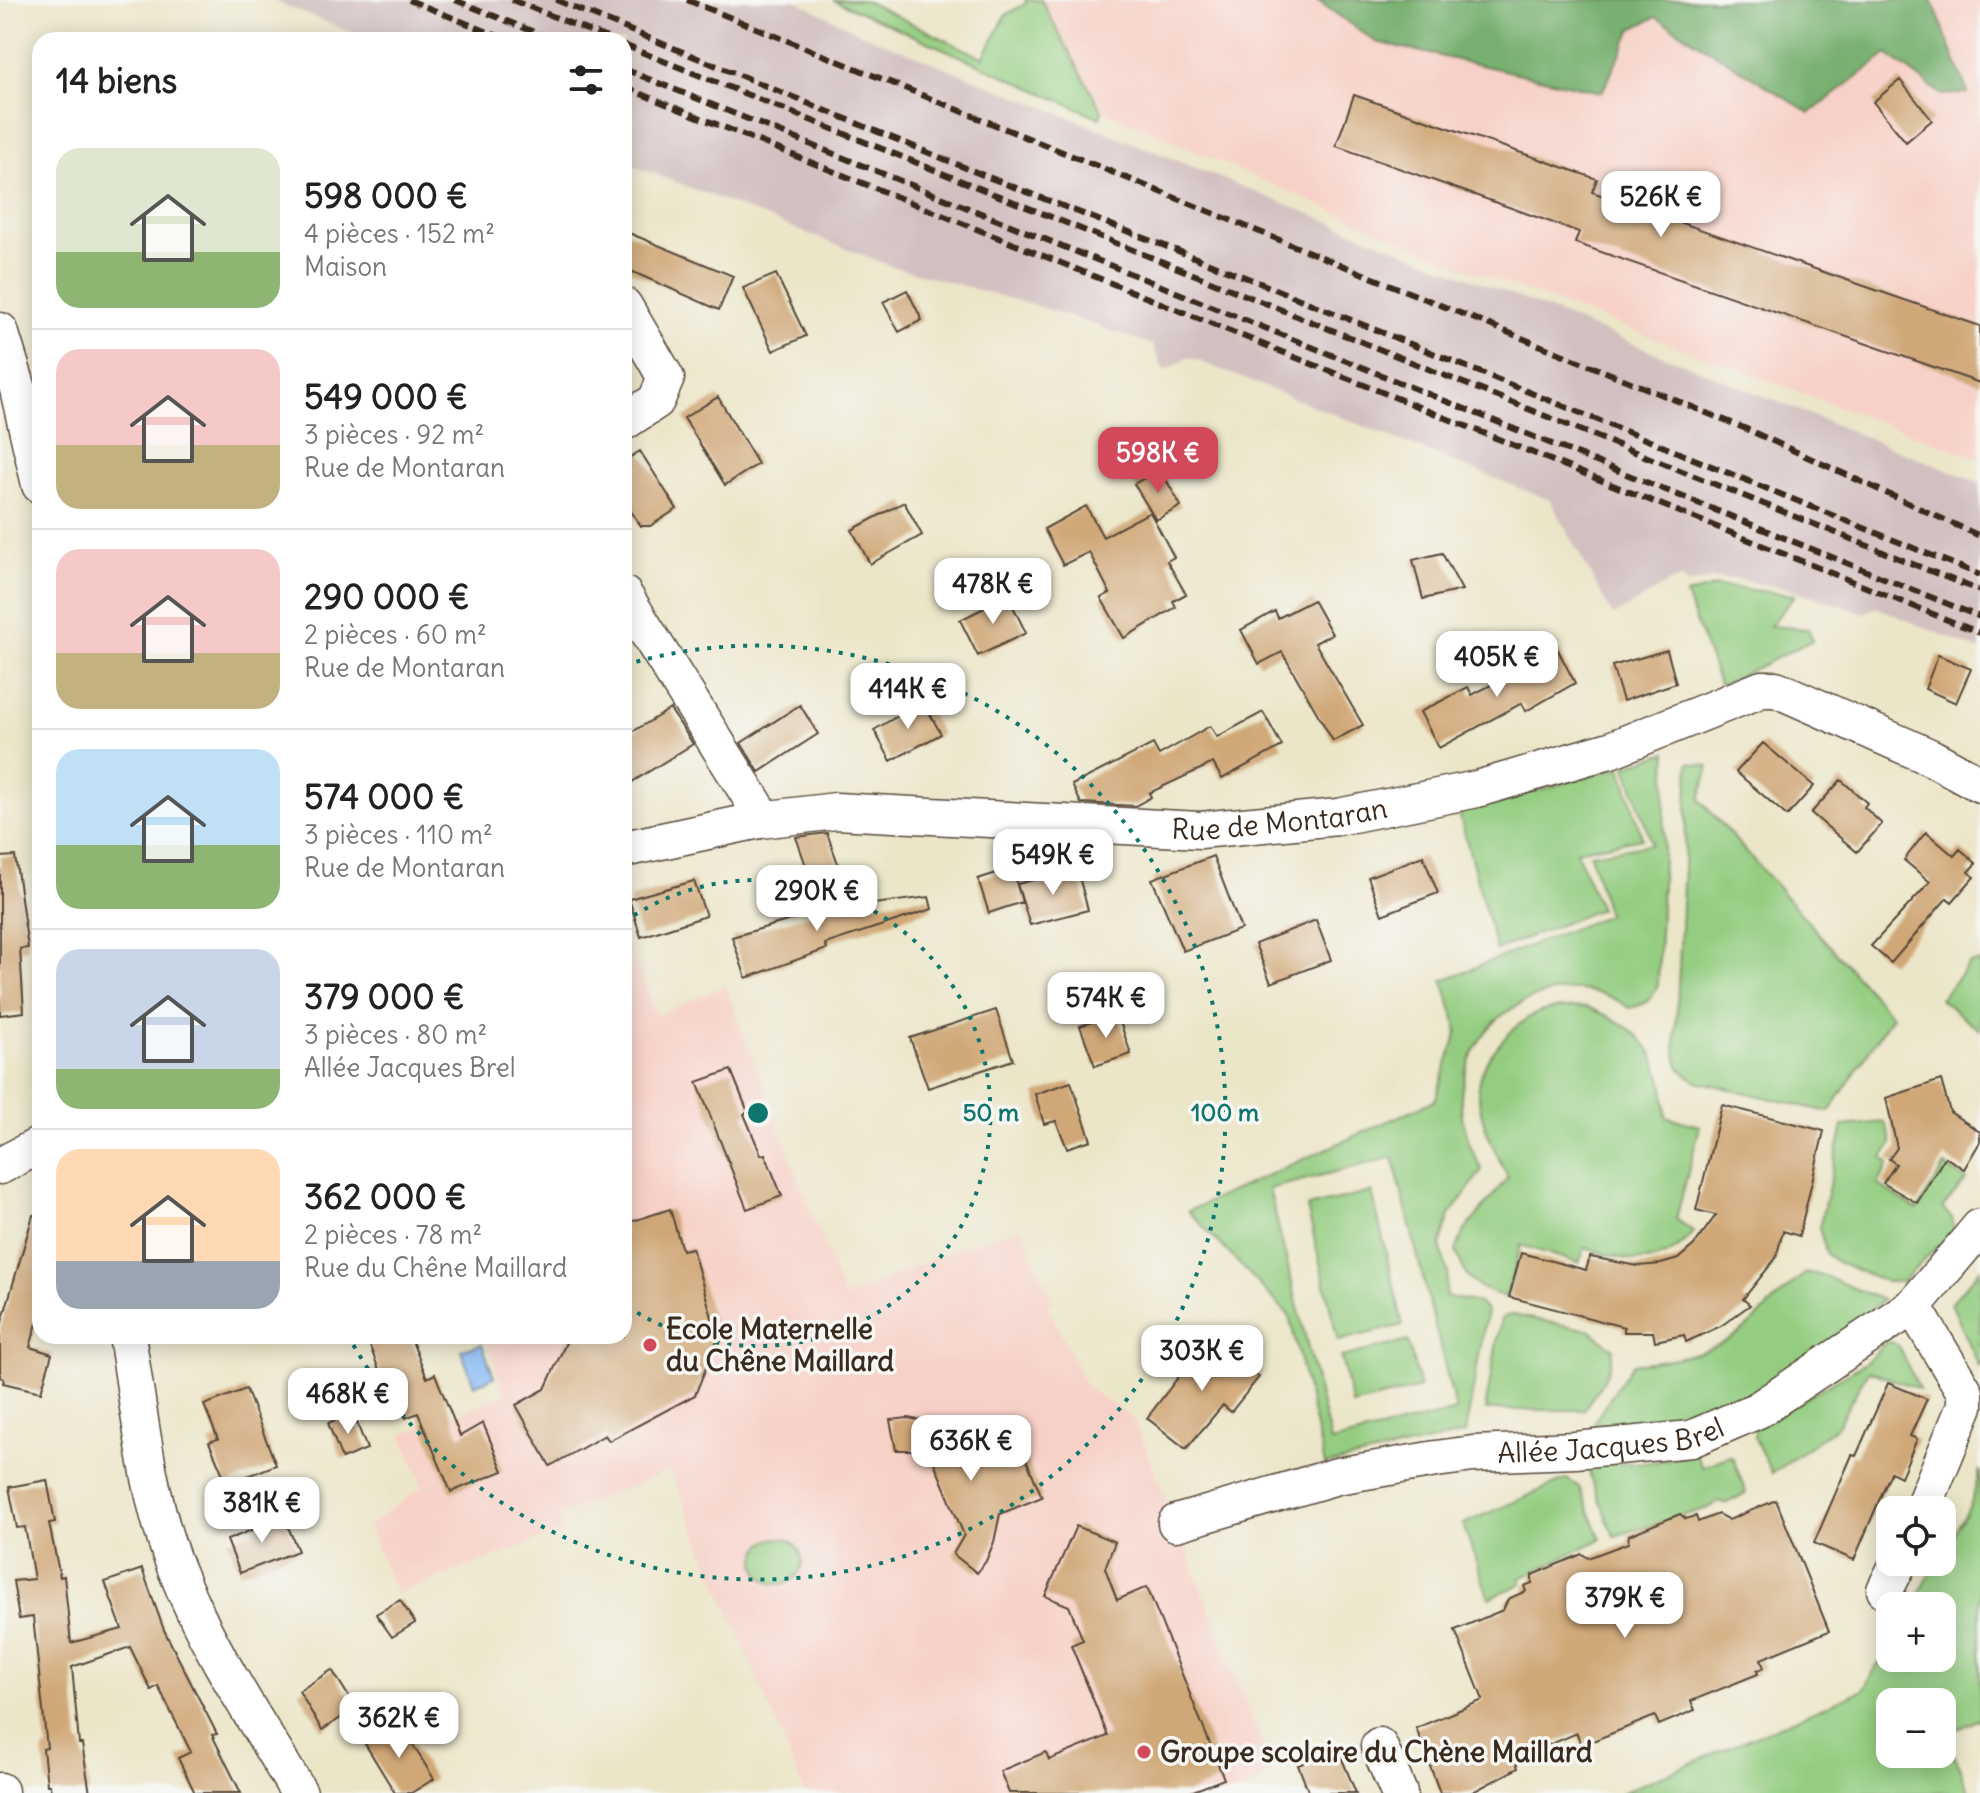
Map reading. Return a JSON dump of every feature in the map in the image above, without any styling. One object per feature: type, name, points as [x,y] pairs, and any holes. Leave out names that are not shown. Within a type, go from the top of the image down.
[{"type":"street","points":[[632,320],[666,378],[656,401],[632,417]]},
{"type":"street","points":[[0,331],[32,450]]},
{"type":"street","points":[[632,608],[758,809],[760,820]]},
{"type":"street","name":"Rue de Montaran","points":[[632,847],[760,820],[836,811],[1200,830],[1338,817],[1492,785],[1610,750],[1762,689],[1776,689],[1932,758],[1980,784]]},
{"type":"street","points":[[0,1166],[32,1149]]},
{"type":"street","name":"Allée Jacques Brel","points":[[1176,1523],[1337,1476],[1422,1462],[1473,1454],[1575,1450],[1691,1439],[1758,1410],[1913,1306],[1980,1227]]},
{"type":"street","points":[[1913,1306],[1965,1392],[1965,1406],[1928,1496]]},
{"type":"street","points":[[128,1344],[154,1491],[175,1568],[210,1643],[299,1793]]},
{"type":"street","points":[[1379,1746],[1399,1793]]},
{"type":"shaded area","points":[[271,0],[795,0],[862,34],[1980,483],[1980,651],[1876,607],[1864,613],[1794,590],[1734,579],[1710,579],[1686,585],[1684,579],[1672,581],[1613,616],[1550,500],[1189,357],[1164,371],[1153,345],[1044,308],[891,266],[632,165],[632,32],[350,32]]},
{"type":"shaded area","points":[[1041,0],[1980,0],[1980,459],[1475,272],[1102,111]]},
{"type":"shaded area","points":[[632,954],[657,1016],[725,985],[844,1298],[939,1256],[1021,1227],[1053,1302],[1048,1306],[1086,1386],[1134,1420],[1272,1771],[1245,1793],[805,1793],[670,1470],[558,1516],[563,1531],[396,1594],[368,1526],[423,1486],[401,1435],[505,1394],[488,1344],[632,1344]]},
{"type":"green space","points":[[833,0],[864,0],[983,58],[1006,15],[1026,3],[1025,0],[1041,0],[1102,111],[1100,118]]},
{"type":"green space","points":[[1317,0],[1932,0],[1968,93],[1942,95],[1887,54],[1810,113],[1656,17],[1632,29],[1602,92],[1376,42]]},
{"type":"green space","points":[[1717,586],[1795,595],[1770,626],[1808,629],[1813,640],[1720,686],[1686,595]]},
{"type":"green space","points":[[1667,752],[1656,990],[1648,1001],[1629,1008],[1611,997],[1592,991],[1551,992],[1531,999],[1495,1021],[1472,1055],[1463,1081],[1463,1120],[1482,1170],[1450,1215],[1440,1246],[1448,1273],[1445,1296],[1479,1303],[1487,1311],[1465,1434],[1325,1465],[1289,1315],[1188,1211],[1435,1100],[1458,1031],[1443,980],[1608,915],[1590,854],[1652,844],[1626,766]],"holes":[[[1393,1157],[1456,1411],[1331,1442],[1269,1189]]]},
{"type":"green space","points":[[1689,763],[1709,766],[1700,800],[1892,1016],[1829,1112],[1696,1081],[1679,1065],[1675,1049]]},
{"type":"green space","points":[[1621,767],[1642,838],[1576,851],[1600,909],[1496,950],[1459,813]]},
{"type":"green space","points":[[1980,962],[1980,1030],[1940,999],[1970,963]]},
{"type":"green space","points":[[1587,1007],[1624,1025],[1648,1047],[1661,1076],[1666,1117],[1700,1126],[1676,1219],[1694,1232],[1669,1254],[1643,1260],[1616,1257],[1585,1248],[1579,1263],[1521,1245],[1508,1293],[1504,1297],[1472,1282],[1456,1251],[1463,1233],[1508,1177],[1483,1120],[1479,1083],[1494,1051],[1523,1022],[1543,1011]]},
{"type":"green space","points":[[1885,1122],[1892,1144],[1883,1157],[1889,1164],[1878,1184],[1917,1210],[1945,1166],[1966,1180],[1942,1208],[1952,1218],[1954,1230],[1902,1282],[1887,1282],[1838,1263],[1827,1255],[1819,1228],[1843,1126]]},
{"type":"green space","points":[[1372,1192],[1403,1325],[1338,1341],[1307,1207]]},
{"type":"green space","points":[[1980,1269],[1980,1368],[1951,1303]]},
{"type":"green space","points":[[1806,1273],[1819,1274],[1883,1300],[1757,1397],[1733,1399],[1719,1408],[1662,1422],[1601,1428],[1594,1422],[1633,1364],[1682,1357],[1728,1340],[1755,1320]]},
{"type":"green space","points":[[1513,1315],[1589,1330],[1613,1348],[1607,1374],[1583,1410],[1485,1410],[1501,1319]]},
{"type":"green space","points":[[1408,1341],[1420,1388],[1352,1405],[1341,1357]]},
{"type":"green space","points":[[1885,1343],[1898,1345],[1919,1389],[1868,1371],[1837,1426],[1772,1474],[1754,1437],[1754,1429],[1866,1362]]},
{"type":"green space","points":[[1696,1454],[1702,1467],[1729,1456],[1733,1458],[1746,1493],[1725,1504],[1719,1502],[1614,1536],[1590,1477],[1589,1465],[1654,1462]]},
{"type":"green space","points":[[1980,1470],[1980,1719],[1956,1730],[1956,1688],[1876,1688],[1876,1768],[1956,1768],[1956,1758],[1969,1793],[1621,1793],[1863,1690],[1876,1668],[1876,1672],[1956,1672],[1956,1592],[1920,1592],[1929,1576],[1956,1576],[1956,1530],[1971,1504]]},
{"type":"green space","points":[[1567,1479],[1579,1487],[1601,1539],[1520,1578],[1522,1584],[1489,1598],[1463,1524]]},
{"type":"green space","points":[[779,1538],[795,1545],[802,1561],[795,1577],[779,1584],[763,1577],[756,1561],[763,1545]]},
{"type":"water","points":[[482,1344],[494,1377],[474,1385],[461,1350]]},
{"type":"building","points":[[1900,80],[1932,120],[1906,142],[1873,102]]},
{"type":"building","points":[[1354,95],[1597,179],[1592,192],[1980,326],[1980,383],[1575,243],[1579,232],[1336,146]]},
{"type":"building","points":[[632,234],[733,276],[719,310],[632,272]]},
{"type":"building","points":[[776,274],[806,336],[773,351],[743,288]]},
{"type":"building","points":[[907,290],[922,320],[899,332],[883,302]]},
{"type":"building","points":[[718,397],[758,464],[725,485],[684,418]]},
{"type":"building","points":[[640,451],[677,509],[650,526],[641,526],[632,513],[632,456]]},
{"type":"building","points":[[1160,469],[1181,506],[1156,520],[1134,484]]},
{"type":"building","points":[[904,502],[922,535],[870,564],[852,530]]},
{"type":"building","points":[[1086,506],[1103,537],[1150,512],[1174,557],[1167,561],[1186,594],[1173,601],[1176,607],[1124,638],[1101,598],[1110,593],[1089,552],[1063,565],[1044,529]]},
{"type":"building","points":[[1442,553],[1462,590],[1423,599],[1413,560]]},
{"type":"building","points":[[1008,596],[1026,633],[978,656],[960,620]]},
{"type":"building","points":[[1313,600],[1332,634],[1315,643],[1363,725],[1333,741],[1282,652],[1259,664],[1241,630],[1275,611],[1278,618]]},
{"type":"building","points":[[1558,650],[1575,683],[1526,711],[1522,703],[1439,748],[1420,712],[1468,687],[1472,695]]},
{"type":"building","points":[[1667,650],[1676,683],[1623,701],[1612,666]]},
{"type":"building","points":[[1938,655],[1971,669],[1956,703],[1925,689]]},
{"type":"building","points":[[923,701],[941,734],[891,761],[874,730]]},
{"type":"building","points":[[800,705],[818,734],[759,772],[741,743]]},
{"type":"building","points":[[670,709],[693,744],[632,782],[632,732]]},
{"type":"building","points":[[1263,712],[1282,746],[1222,779],[1213,763],[1149,793],[1151,797],[1135,806],[1081,803],[1072,785],[1153,744],[1159,755],[1210,726],[1217,737]]},
{"type":"building","points":[[1763,743],[1814,786],[1787,816],[1736,772]]},
{"type":"building","points":[[1841,780],[1867,803],[1864,807],[1882,824],[1857,852],[1811,813]]},
{"type":"building","points":[[1926,832],[1954,856],[1960,849],[1976,863],[1968,872],[1974,877],[1952,902],[1947,898],[1891,963],[1871,946],[1930,882],[1904,860]]},
{"type":"building","points":[[827,833],[841,872],[811,880],[796,837]]},
{"type":"building","points":[[15,856],[28,948],[20,949],[24,1012],[0,1015],[0,857]]},
{"type":"building","points":[[1213,856],[1241,929],[1183,951],[1152,879]]},
{"type":"building","points":[[1423,856],[1438,893],[1382,915],[1368,877]]},
{"type":"building","points":[[1012,868],[1022,902],[989,913],[978,879]]},
{"type":"building","points":[[1077,869],[1088,910],[1030,925],[1017,884]]},
{"type":"building","points":[[694,881],[706,916],[641,937],[632,898]]},
{"type":"building","points":[[929,897],[932,909],[825,944],[827,949],[746,978],[732,937],[825,910]]},
{"type":"building","points":[[1316,920],[1331,960],[1271,983],[1255,944]]},
{"type":"building","points":[[996,1010],[1013,1060],[928,1088],[910,1038]]},
{"type":"building","points":[[1117,1013],[1131,1054],[1095,1066],[1080,1026]]},
{"type":"building","points":[[731,1070],[748,1112],[744,1114],[782,1196],[747,1209],[697,1082]]},
{"type":"building","points":[[1941,1080],[1950,1112],[1980,1132],[1980,1142],[1964,1169],[1945,1157],[1917,1203],[1883,1183],[1896,1164],[1889,1159],[1897,1148],[1886,1098]]},
{"type":"building","points":[[1071,1082],[1091,1140],[1067,1148],[1056,1121],[1044,1124],[1035,1094]]},
{"type":"building","points":[[1722,1105],[1824,1131],[1799,1236],[1783,1231],[1776,1258],[1743,1299],[1750,1305],[1721,1326],[1686,1342],[1684,1335],[1655,1341],[1653,1332],[1624,1332],[1624,1327],[1509,1297],[1521,1253],[1586,1270],[1590,1257],[1638,1266],[1661,1264],[1678,1259],[1694,1245],[1716,1215],[1696,1210]]},
{"type":"building","points":[[670,1209],[682,1250],[692,1248],[718,1338],[695,1395],[609,1441],[605,1435],[550,1466],[516,1405],[545,1389],[565,1344],[632,1344],[632,1221]]},
{"type":"building","points":[[32,1218],[30,1347],[52,1354],[41,1392],[3,1383],[4,1379],[0,1377],[0,1329]]},
{"type":"building","points":[[1209,1337],[1259,1377],[1231,1412],[1223,1405],[1186,1449],[1147,1418]]},
{"type":"building","points":[[369,1344],[413,1344],[427,1378],[435,1374],[460,1436],[483,1423],[503,1471],[451,1492],[418,1413],[406,1418],[396,1391],[388,1393]]},
{"type":"building","points":[[1888,1383],[1927,1399],[1910,1436],[1917,1439],[1901,1477],[1891,1472],[1881,1496],[1876,1496],[1876,1508],[1854,1560],[1814,1543],[1852,1455],[1856,1456]]},
{"type":"building","points":[[246,1389],[276,1465],[227,1484],[209,1442],[218,1439],[204,1405]]},
{"type":"building","points":[[353,1413],[367,1449],[342,1459],[328,1423]]},
{"type":"building","points":[[908,1418],[939,1424],[956,1434],[985,1461],[1021,1447],[1042,1497],[1000,1514],[994,1542],[977,1573],[953,1554],[964,1535],[929,1450],[896,1450],[890,1420]]},
{"type":"building","points":[[47,1480],[55,1522],[49,1523],[60,1577],[64,1576],[71,1643],[122,1629],[105,1582],[142,1569],[164,1630],[217,1734],[212,1735],[241,1793],[195,1793],[178,1758],[191,1752],[158,1686],[151,1690],[130,1647],[72,1667],[79,1744],[82,1744],[90,1793],[51,1793],[50,1785],[47,1785],[43,1749],[47,1748],[33,1617],[19,1619],[13,1581],[34,1579],[25,1527],[17,1528],[9,1487]]},
{"type":"building","points":[[1776,1500],[1829,1631],[1761,1659],[1764,1668],[1757,1671],[1758,1674],[1691,1701],[1695,1710],[1659,1725],[1655,1716],[1588,1743],[1580,1743],[1577,1733],[1515,1759],[1518,1768],[1471,1793],[1440,1793],[1416,1728],[1483,1700],[1455,1630],[1503,1610],[1508,1599],[1526,1591],[1524,1586],[1532,1583],[1532,1575],[1582,1554],[1588,1558],[1628,1543],[1629,1535],[1680,1514],[1686,1519],[1696,1516],[1698,1522],[1718,1514],[1729,1520]]},
{"type":"building","points":[[284,1517],[298,1551],[240,1573],[227,1540]]},
{"type":"building","points":[[1076,1526],[1115,1542],[1105,1568],[1117,1600],[1147,1587],[1224,1779],[1188,1793],[1009,1793],[1000,1771],[1046,1752],[1049,1760],[1108,1736],[1071,1645],[1083,1640],[1069,1606],[1045,1596]]},
{"type":"building","points":[[400,1600],[415,1623],[392,1637],[376,1614]]},
{"type":"building","points":[[332,1670],[356,1708],[322,1730],[299,1691]]},
{"type":"building","points":[[398,1721],[434,1779],[411,1793],[395,1793],[364,1742]]},
{"type":"building","points":[[1338,1749],[1356,1793],[1309,1793],[1298,1765]]},
{"type":"railway","points":[[409,0],[488,32]]},
{"type":"railway","points":[[455,0],[534,32]]},
{"type":"railway","points":[[512,0],[592,32]]},
{"type":"railway","points":[[556,0],[1980,575]]},
{"type":"railway","points":[[687,0],[1744,428],[1980,536]]},
{"type":"railway","points":[[632,48],[1980,591]]},
{"type":"railway","points":[[632,72],[1980,617]]},
{"type":"railway","points":[[632,90],[1980,633]]},
{"type":"place","name":"Ecole Maternelle du Chêne Maillard","points":[[650,1345]]},
{"type":"place","name":"Groupe scolaire du Chène Maillard","points":[[1144,1752]]}]
